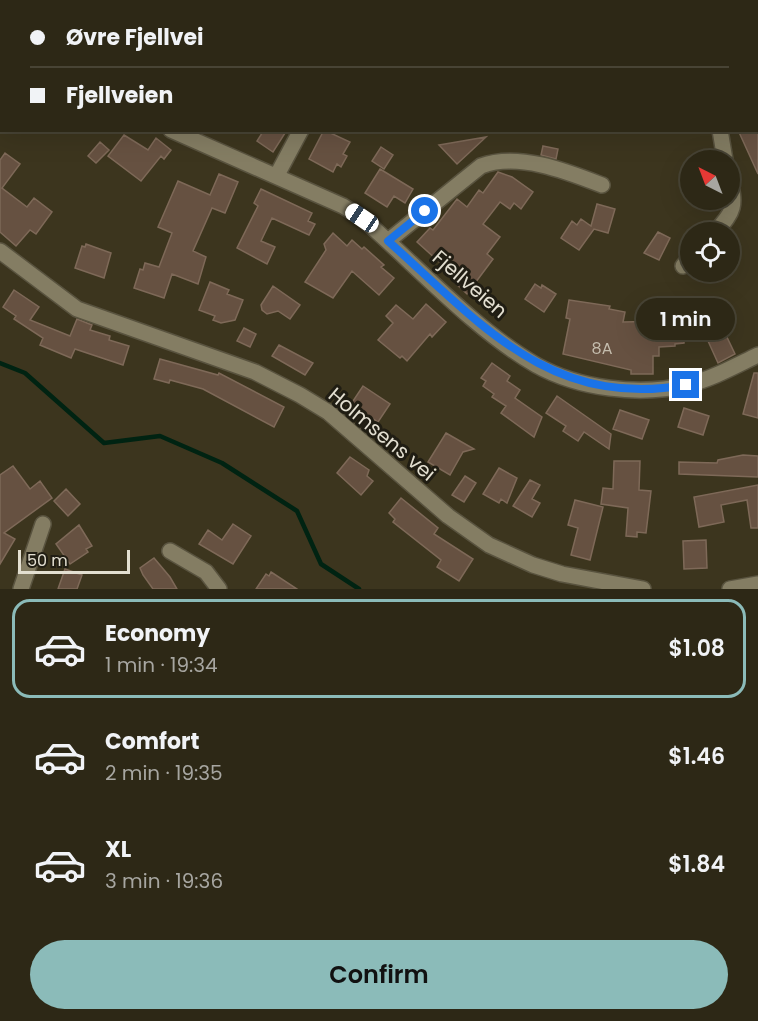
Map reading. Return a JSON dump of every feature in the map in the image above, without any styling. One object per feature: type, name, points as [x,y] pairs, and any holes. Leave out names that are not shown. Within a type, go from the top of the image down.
[{"type":"street","name":"Fjellveien","points":[[176,132],[343,206],[388,241],[479,322],[512,348],[537,365],[580,382],[632,390],[659,390],[715,376],[758,355]]},
{"type":"street","points":[[277,175],[300,132]]},
{"type":"street","points":[[720,132],[723,150]]},
{"type":"street","points":[[388,241],[481,166],[494,160],[513,160],[542,166],[602,185]]},
{"type":"street","name":"Holmsens vei","points":[[0,252],[77,309],[255,372],[300,395],[328,412],[448,516],[489,545],[533,565],[562,574],[643,589]]},
{"type":"street","points":[[21,589],[43,524]]},
{"type":"street","points":[[170,551],[206,572],[219,589]]},
{"type":"street","points":[[730,589],[758,584]]},
{"type":"building","points":[[263,132],[286,132],[273,152],[257,141]]},
{"type":"building","points":[[323,132],[328,132],[350,142],[343,154],[347,156],[341,167],[337,164],[333,172],[309,159]]},
{"type":"building","points":[[739,132],[758,132],[758,174]]},
{"type":"building","points":[[124,135],[148,150],[156,138],[171,150],[164,159],[161,156],[141,181],[108,156]]},
{"type":"building","points":[[486,137],[457,164],[439,145]]},
{"type":"building","points":[[100,142],[109,150],[96,163],[88,156]]},
{"type":"building","points":[[543,146],[558,149],[556,159],[541,155]]},
{"type":"building","points":[[381,147],[393,155],[384,169],[372,161]]},
{"type":"building","points":[[5,153],[20,164],[2,188],[27,207],[34,198],[52,212],[36,234],[30,230],[16,246],[0,232],[0,160]]},
{"type":"building","points":[[380,169],[413,189],[405,203],[394,196],[387,207],[365,193]]},
{"type":"building","points":[[498,172],[512,177],[533,192],[521,209],[514,203],[510,209],[500,202],[483,224],[500,237],[487,254],[493,259],[467,294],[454,282],[457,278],[417,242],[430,228],[433,230],[457,199],[467,207],[479,190],[483,193]]},
{"type":"building","points":[[219,174],[238,182],[225,213],[212,208],[193,251],[206,257],[198,284],[172,274],[164,298],[134,288],[140,269],[143,270],[145,263],[159,267],[172,233],[158,227],[178,181],[210,195]]},
{"type":"building","points":[[261,189],[312,213],[308,221],[315,224],[309,235],[272,218],[261,241],[275,247],[267,264],[237,248],[258,206],[254,203]]},
{"type":"building","points":[[597,204],[615,209],[608,233],[594,229],[579,250],[561,238],[572,221],[577,225],[581,219],[591,226]]},
{"type":"building","points":[[658,232],[670,238],[659,260],[644,253]]},
{"type":"building","points":[[333,233],[347,246],[352,240],[362,249],[364,247],[384,265],[381,267],[394,278],[379,295],[352,271],[333,298],[305,282],[326,250],[324,244]]},
{"type":"building","points":[[86,244],[111,253],[104,278],[75,268],[82,246],[85,247]]},
{"type":"building","points":[[210,282],[229,290],[227,294],[243,300],[235,320],[221,323],[213,320],[215,316],[199,310]]},
{"type":"building","points":[[535,284],[541,288],[542,285],[556,294],[544,312],[525,299]]},
{"type":"building","points":[[273,286],[300,305],[290,319],[278,311],[267,314],[262,310],[261,305]]},
{"type":"building","points":[[14,290],[39,307],[30,320],[70,336],[77,319],[92,325],[90,330],[110,336],[109,340],[129,346],[123,365],[75,349],[71,358],[40,345],[43,338],[14,319],[16,316],[3,307]]},
{"type":"building","points":[[569,300],[610,306],[609,309],[625,312],[623,322],[709,320],[706,315],[722,307],[733,329],[725,333],[735,354],[718,363],[708,341],[684,341],[675,346],[659,347],[659,356],[653,356],[653,374],[631,374],[631,370],[563,354],[570,319],[566,318]]},
{"type":"building","points":[[426,304],[446,322],[432,337],[430,334],[407,361],[378,340],[393,323],[386,316],[396,305],[413,319]]},
{"type":"building","points":[[244,328],[256,334],[250,347],[237,341]]},
{"type":"building","points":[[279,345],[313,363],[305,375],[272,356]]},
{"type":"building","points":[[160,359],[218,375],[219,373],[284,407],[274,427],[203,389],[170,380],[169,383],[154,379]]},
{"type":"building","points":[[492,363],[510,376],[507,381],[520,390],[515,398],[542,417],[534,437],[501,413],[506,406],[492,397],[494,394],[483,386],[486,381],[481,378]]},
{"type":"building","points":[[754,373],[758,373],[758,418],[743,414]]},
{"type":"building","points":[[363,386],[390,404],[378,422],[351,404]]},
{"type":"building","points":[[557,396],[611,434],[609,449],[584,432],[578,441],[563,431],[566,426],[546,413]]},
{"type":"building","points":[[684,408],[709,416],[703,435],[678,427]]},
{"type":"building","points":[[620,410],[649,420],[642,439],[613,429]]},
{"type":"building","points":[[446,433],[474,449],[463,452],[450,475],[428,462]]},
{"type":"building","points":[[743,455],[758,456],[758,477],[679,474],[679,462],[717,463],[718,460]]},
{"type":"building","points":[[350,457],[369,470],[367,476],[373,481],[361,495],[337,473]]},
{"type":"building","points":[[614,461],[640,461],[639,490],[651,491],[646,533],[637,532],[637,537],[626,536],[628,508],[601,504],[603,488],[613,489]]},
{"type":"building","points":[[13,466],[30,489],[40,481],[52,498],[4,533],[15,539],[0,564],[0,475]]},
{"type":"building","points":[[499,468],[517,478],[507,503],[501,499],[499,503],[483,494]]},
{"type":"building","points":[[465,476],[476,483],[464,502],[452,495]]},
{"type":"building","points":[[530,480],[540,485],[532,499],[540,503],[532,517],[513,506]]},
{"type":"building","points":[[758,485],[758,528],[751,528],[747,500],[721,505],[724,522],[699,527],[694,497]]},
{"type":"building","points":[[66,489],[80,504],[68,516],[54,501]]},
{"type":"building","points":[[401,498],[438,528],[434,534],[473,559],[459,581],[437,567],[441,560],[393,522],[395,519],[389,513]]},
{"type":"building","points":[[575,500],[603,507],[590,560],[571,555],[578,528],[568,525]]},
{"type":"building","points":[[233,524],[251,536],[233,564],[199,544],[208,530],[222,540]]},
{"type":"building","points":[[79,525],[92,546],[86,549],[88,552],[70,564],[56,544]]},
{"type":"building","points":[[706,540],[707,568],[684,569],[683,541]]},
{"type":"building","points":[[154,558],[177,589],[153,589],[140,568]]},
{"type":"building","points":[[65,569],[82,575],[77,589],[58,589]]},
{"type":"building","points":[[271,572],[297,589],[256,589],[266,574],[269,576]]},
{"type":"waterway","points":[[0,363],[25,373],[104,443],[160,436],[222,463],[297,511],[321,564],[359,589]]},
{"type":"route","points":[[425,211],[388,241],[479,322],[537,365],[580,382],[607,387],[659,390],[686,385]]}]
